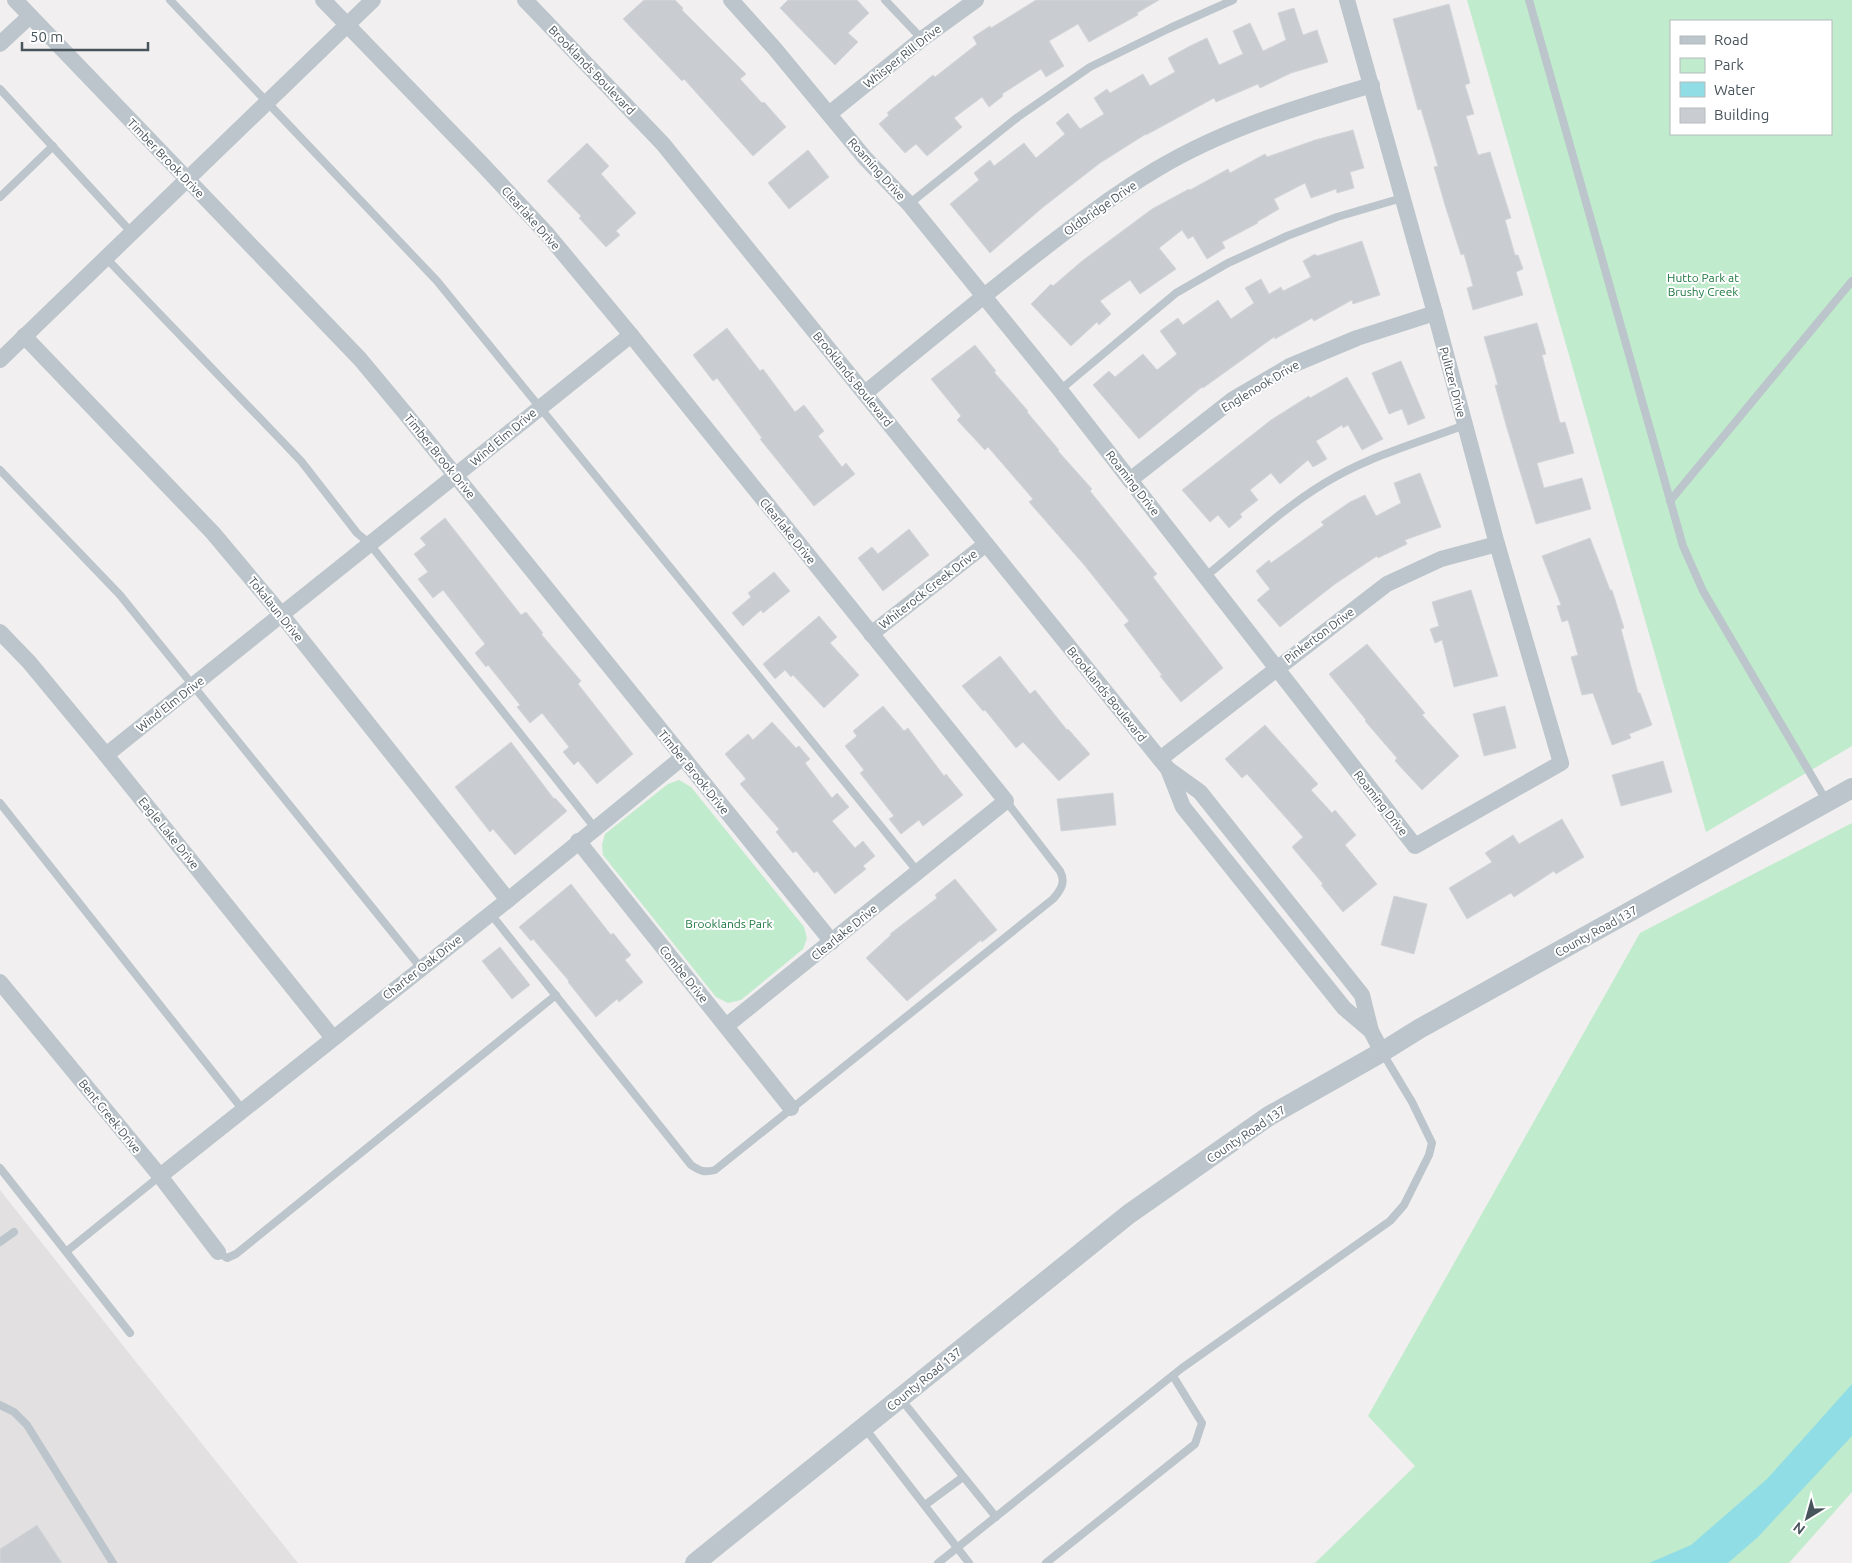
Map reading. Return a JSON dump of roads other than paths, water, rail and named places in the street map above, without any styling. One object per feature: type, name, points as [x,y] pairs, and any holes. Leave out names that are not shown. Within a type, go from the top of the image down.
[{"type":"street","name":"Timber Brook Drive","points":[[15,0],[360,359],[832,942]]},
{"type":"street","name":"Clearlake Drive","points":[[323,0],[489,171],[548,235],[631,335],[1006,801],[726,1026]]},
{"type":"street","points":[[0,360],[373,0]]},
{"type":"street","name":"Brooklands Boulevard","points":[[525,0],[663,144],[1164,764],[1200,792],[1362,995],[1371,1031],[1382,1052]]},
{"type":"street","name":"Roaming Drive","points":[[730,0],[775,49],[865,158],[909,204],[1060,390],[1415,846],[1561,763]]},
{"type":"street","name":"Whisper Rill Drive","points":[[829,114],[922,39],[976,0]]},
{"type":"street","name":"Pulitzer Drive","points":[[1347,0],[1372,85],[1497,544],[1561,763]]},
{"type":"street","points":[[0,44],[30,16]]},
{"type":"street","name":"Oldbridge Drive","points":[[865,393],[983,296],[1087,215],[1157,169],[1216,138],[1285,110],[1372,85]]},
{"type":"street","name":"Englenook Drive","points":[[1130,480],[1232,400],[1290,366],[1357,338],[1435,314]]},
{"type":"street","name":"Wind Elm Drive","points":[[106,754],[631,335]]},
{"type":"street","name":"Tokalaun Drive","points":[[24,336],[213,534],[281,614],[508,900]]},
{"type":"street","name":"Whiterock Creek Drive","points":[[871,634],[986,544]]},
{"type":"street","name":"Pinkerton Drive","points":[[1164,764],[1276,668],[1387,584],[1441,559],[1497,544]]},
{"type":"street","name":"Eagle Lake Drive","points":[[0,632],[29,662],[106,754],[333,1038]]},
{"type":"street","name":"Charter Oak Drive","points":[[160,1176],[508,900],[683,757]]},
{"type":"street","name":"Brooklands Boulevard","points":[[1164,764],[1184,807],[1344,1008],[1371,1031]]},
{"type":"street","name":"County Road 137","points":[[695,1563],[1129,1214],[1269,1116],[1419,1029],[1852,788]]},
{"type":"street","name":"Combe Drive","points":[[578,841],[791,1108]]},
{"type":"street","name":"Bent Creek Drive","points":[[0,982],[160,1176],[218,1252]]},
{"type":"lane","points":[[170,0],[437,281],[918,872]]},
{"type":"lane","points":[[885,0],[922,39]]},
{"type":"lane","points":[[909,204],[1018,117],[1090,67],[1232,0]]},
{"type":"lane","points":[[1529,0],[1683,546],[1703,591],[1827,802]]},
{"type":"lane","points":[[0,89],[132,233]]},
{"type":"lane","points":[[0,197],[52,146]]},
{"type":"lane","points":[[1060,390],[1176,293],[1228,263],[1287,236],[1337,217],[1402,198]]},
{"type":"lane","points":[[106,258],[301,461],[357,532],[369,543],[594,828]]},
{"type":"lane","points":[[1670,501],[1852,281]]},
{"type":"lane","points":[[1206,576],[1294,504],[1336,476],[1384,454],[1465,426]]},
{"type":"lane","points":[[0,470],[120,595],[421,968]]},
{"type":"lane","points":[[490,913],[691,1165],[700,1171],[708,1172],[715,1170],[1030,918],[1060,891],[1063,885],[1063,877],[1060,871],[1006,801]]},
{"type":"lane","points":[[0,803],[244,1110]]},
{"type":"lane","points":[[218,1252],[227,1258],[236,1254],[556,995]]},
{"type":"lane","points":[[938,1563],[1173,1376],[1390,1221],[1404,1205],[1429,1156],[1432,1143],[1412,1102],[1382,1052]]},
{"type":"lane","points":[[0,1168],[130,1333]]},
{"type":"lane","points":[[67,1251],[160,1176]]},
{"type":"lane","points":[[0,1242],[14,1232]]},
{"type":"lane","points":[[1046,1563],[1195,1444],[1202,1423],[1173,1376]]},
{"type":"lane","points":[[900,1398],[996,1517]]},
{"type":"lane","points":[[0,1405],[14,1412],[27,1425],[114,1563]]},
{"type":"lane","points":[[864,1427],[969,1563]]},
{"type":"lane","points":[[925,1505],[963,1477]]},
{"type":"water","points":[[1852,1384],[1852,1436],[1758,1537],[1728,1563],[1649,1563],[1691,1545],[1767,1479]]},
{"type":"park label","name":"Hutto Park at Brushy Creek","points":[[1703,284]]},
{"type":"park label","name":"Brooklands Park","points":[[729,923]]}]
